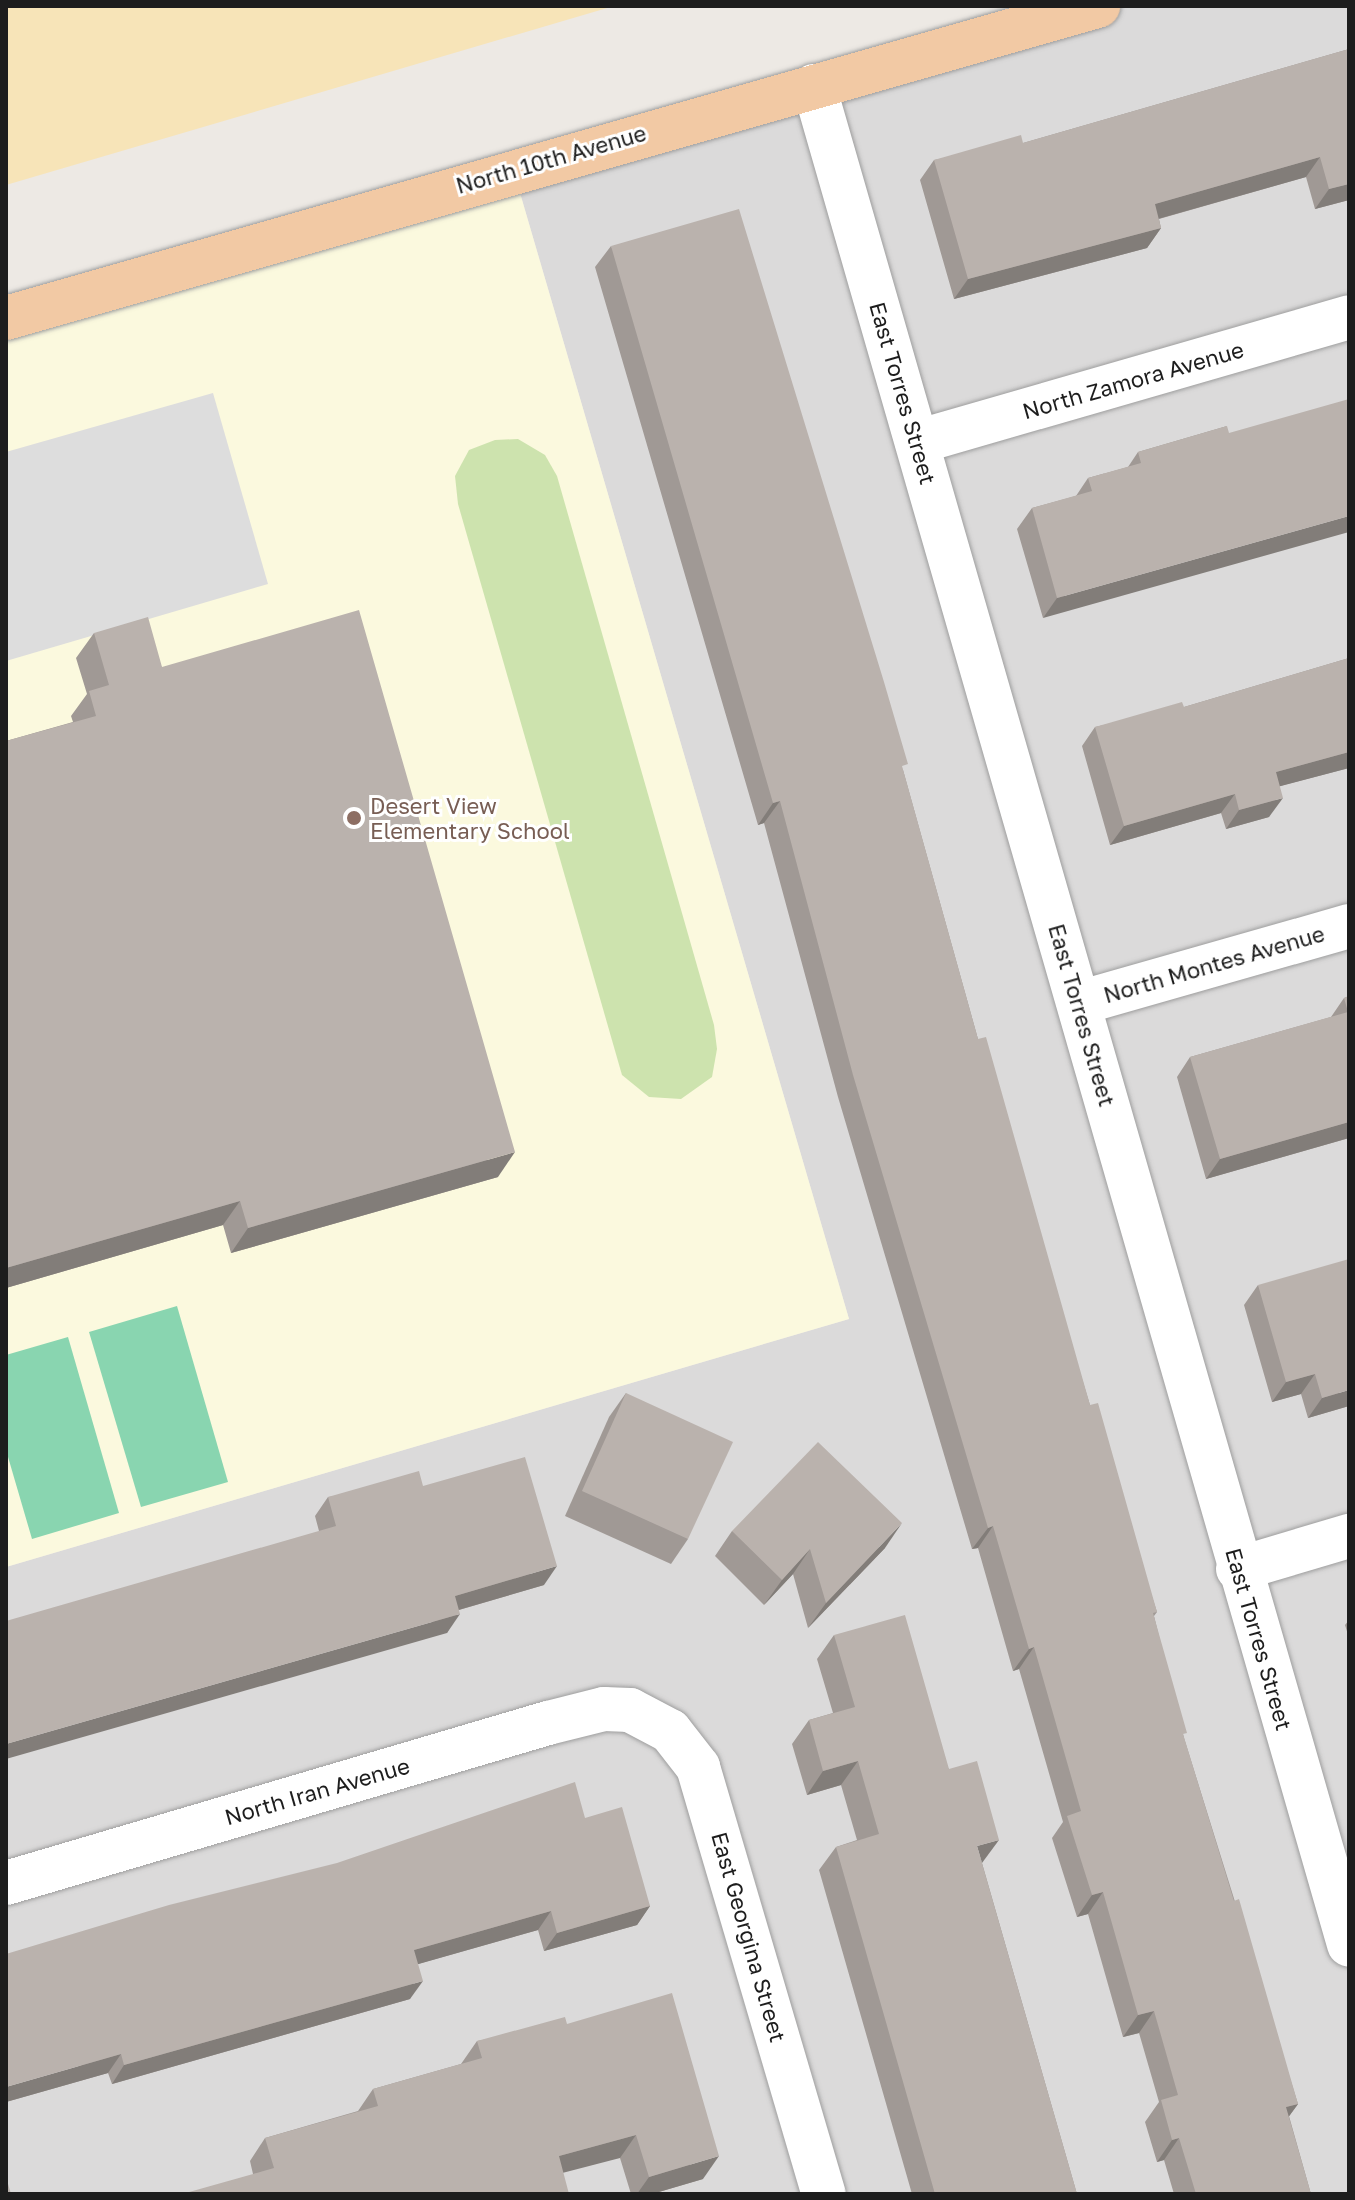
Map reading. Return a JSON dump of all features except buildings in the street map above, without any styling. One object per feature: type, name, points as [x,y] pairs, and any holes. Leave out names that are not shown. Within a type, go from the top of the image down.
[{"type":"main road","name":"North 10th Avenue","points":[[6,318],[1098,6]]},
{"type":"street","name":"East Torres Street","points":[[814,86],[1079,1003],[1238,1569],[1349,1945]]},
{"type":"street","name":"North Zamora Avenue","points":[[917,442],[1349,317]]},
{"type":"street","name":"North Montes Avenue","points":[[1079,1003],[1349,926]]},
{"type":"street","points":[[1238,1569],[1349,1536]]},
{"type":"street","name":"North Iran Avenue","points":[[6,1883],[548,1723],[604,1709],[630,1710]]},
{"type":"street","name":"East Georgina Street","points":[[630,1710],[670,1731],[698,1767],[824,2194]]},
{"type":"shaded area","points":[[1107,6],[1349,6],[1349,2194],[6,2194],[6,1567],[849,1319],[513,169]]},
{"type":"shaded area","name":"Desert View Elementary School","points":[[513,169],[849,1319],[6,1567],[6,318]]},
{"type":"shaded area","points":[[213,393],[268,584],[6,661],[6,452]]},
{"type":"green space","points":[[518,439],[545,455],[557,476],[714,1025],[717,1049],[712,1077],[681,1099],[649,1097],[622,1075],[458,504],[455,476],[469,450],[495,440]]},
{"type":"green space","points":[[177,1306],[228,1482],[141,1507],[89,1332]]},
{"type":"green space","points":[[68,1337],[119,1513],[32,1539],[6,1450],[6,1355]]},
{"type":"sand","points":[[6,6],[614,6],[6,185]]},
{"type":"place","name":"Desert View Elementary School","points":[[354,818]]}]
